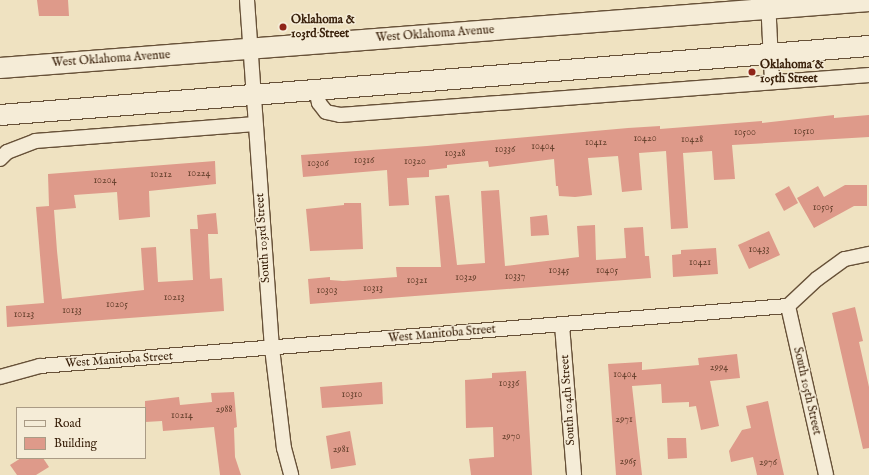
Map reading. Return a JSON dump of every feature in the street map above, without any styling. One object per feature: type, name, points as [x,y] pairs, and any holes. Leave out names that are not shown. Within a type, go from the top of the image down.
[{"type":"main road","name":"West Oklahoma Avenue","points":[[0,68],[250,49],[768,4],[869,1]]},
{"type":"main road","points":[[0,115],[869,46]]},
{"type":"street","name":"South 103rd Street","points":[[247,0],[272,348],[284,448],[291,475]]},
{"type":"street","points":[[768,4],[772,81]]},
{"type":"street","points":[[316,90],[319,103],[326,112],[340,115],[772,81],[869,75]]},
{"type":"street","points":[[0,159],[7,152],[34,141],[255,124]]},
{"type":"street","points":[[788,306],[817,279],[845,259],[869,254]]},
{"type":"street","name":"West Manitoba Street","points":[[0,377],[40,366],[788,306]]},
{"type":"street","name":"South 105th Street","points":[[788,306],[826,475]]},
{"type":"street","name":"South 104th Street","points":[[562,325],[574,475]]},
{"type":"building","points":[[37,0],[68,0],[69,16],[39,16]]},
{"type":"building","points":[[834,115],[834,118],[869,115],[869,137],[732,145],[735,179],[714,180],[712,151],[683,153],[688,228],[671,229],[666,151],[639,153],[642,190],[622,192],[618,156],[588,158],[592,195],[575,197],[559,196],[558,186],[556,186],[554,159],[489,167],[488,161],[447,165],[447,168],[429,170],[429,177],[407,178],[409,205],[389,206],[387,170],[303,177],[301,155],[427,146],[628,128],[660,126],[660,129],[762,121],[762,123]]},
{"type":"building","points":[[215,161],[216,184],[149,191],[150,217],[119,220],[117,192],[74,195],[76,208],[54,210],[62,299],[144,290],[141,248],[156,247],[158,282],[193,280],[190,229],[198,229],[197,215],[216,213],[218,234],[208,234],[210,279],[222,278],[224,311],[7,327],[6,306],[44,303],[36,207],[49,206],[48,174]]},
{"type":"building","points":[[845,185],[867,185],[867,206],[854,206],[814,228],[797,198],[818,186],[824,197]]},
{"type":"building","points":[[789,186],[798,203],[784,211],[775,194]]},
{"type":"building","points":[[499,190],[505,266],[579,257],[577,226],[595,225],[596,260],[626,258],[624,228],[643,227],[645,256],[649,256],[651,278],[310,304],[308,279],[330,277],[330,280],[343,281],[397,277],[396,267],[441,267],[435,196],[449,195],[457,265],[485,263],[481,191]]},
{"type":"building","points":[[344,203],[361,203],[363,249],[310,251],[306,209],[344,205]]},
{"type":"building","points":[[547,215],[549,235],[531,236],[530,217]]},
{"type":"building","points":[[769,231],[780,255],[749,269],[738,245]]},
{"type":"building","points":[[716,248],[718,274],[673,277],[672,255],[681,254],[681,250]]},
{"type":"building","points":[[855,307],[863,341],[859,342],[869,387],[869,448],[863,449],[832,313]]},
{"type":"building","points":[[737,354],[740,378],[710,381],[719,426],[701,430],[696,406],[689,407],[689,402],[662,403],[661,384],[632,386],[642,475],[616,475],[608,364],[642,362],[642,370],[699,365],[698,358]]},
{"type":"building","points":[[526,371],[532,475],[471,475],[469,459],[494,457],[493,427],[466,428],[465,380],[492,378],[492,373]]},
{"type":"building","points":[[382,382],[383,404],[322,408],[320,387]]},
{"type":"building","points":[[234,392],[237,427],[234,428],[235,457],[241,475],[220,475],[214,427],[163,431],[162,421],[146,422],[145,401],[179,397],[180,405],[212,402],[211,393]]},
{"type":"building","points":[[768,401],[784,475],[757,475],[753,457],[731,462],[729,451],[742,430],[751,428],[746,406]]},
{"type":"building","points":[[350,431],[356,465],[331,469],[326,436]]},
{"type":"building","points":[[667,438],[686,438],[687,458],[668,459]]},
{"type":"building","points":[[19,459],[44,459],[49,467],[36,475],[17,475],[10,465]]},
{"type":"place","name":"Oklahoma & 103rd Street","points":[[283,27]]},
{"type":"place","name":"Oklahoma & 105th Street","points":[[752,72]]}]
